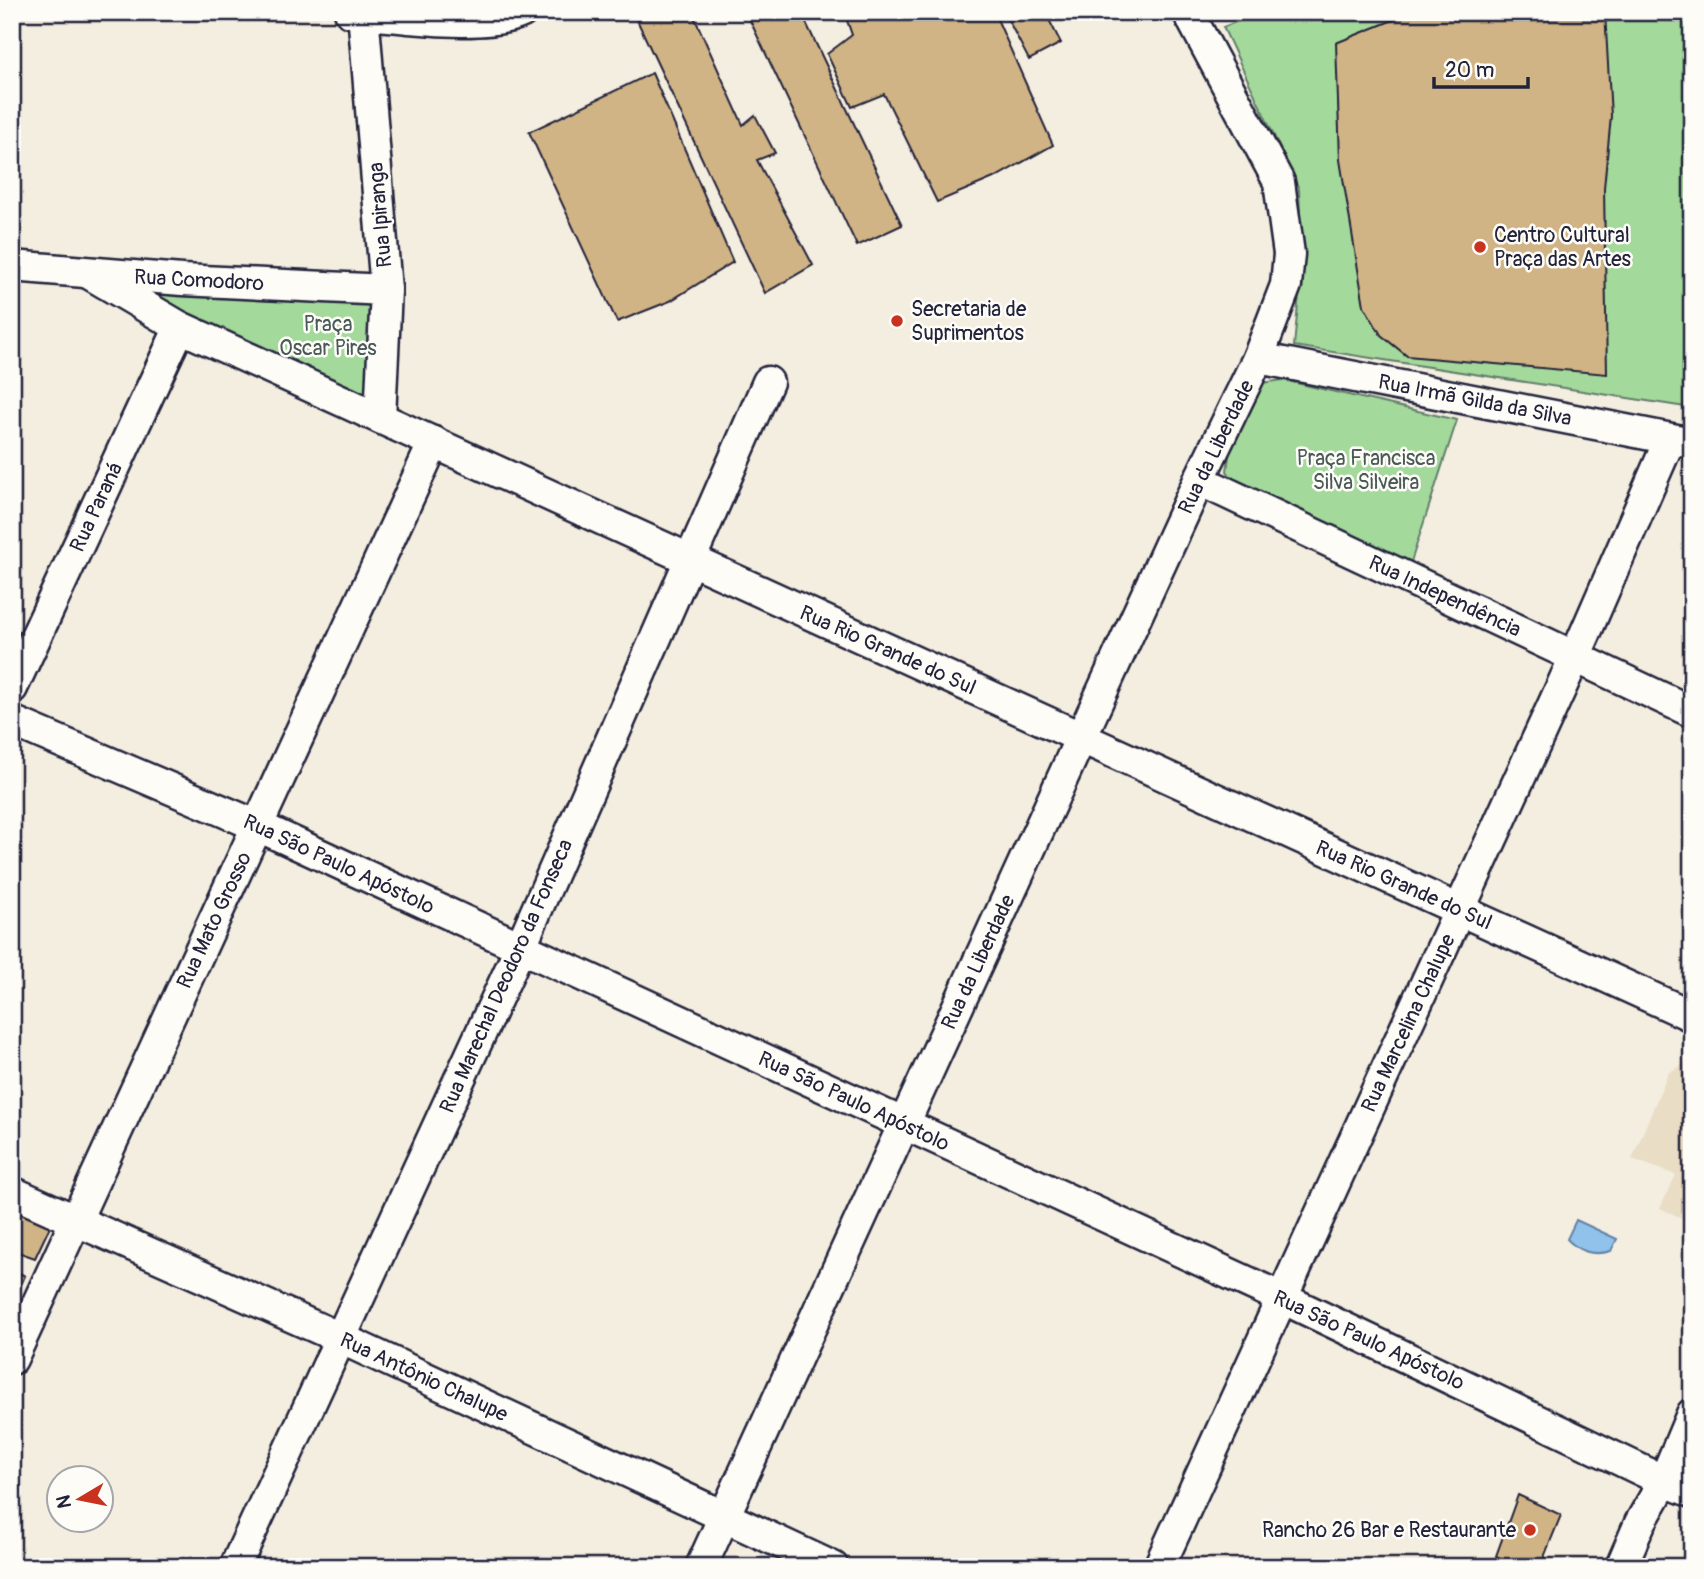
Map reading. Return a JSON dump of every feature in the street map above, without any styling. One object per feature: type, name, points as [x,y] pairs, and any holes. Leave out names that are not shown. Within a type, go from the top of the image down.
[{"type":"street","points":[[359,13],[459,21],[497,21],[522,12]]},
{"type":"street","name":"Rua da Liberdade","points":[[701,1567],[1199,480],[1258,358],[1286,285],[1289,254],[1279,182],[1188,12]]},
{"type":"street","name":"Rua Ipiranga","points":[[359,13],[386,290],[380,418]]},
{"type":"street","name":"Rua Comodoro","points":[[12,266],[90,274],[386,290]]},
{"type":"street","name":"Rua Rio Grande do Sul","points":[[90,274],[180,327],[1692,1016]]},
{"type":"street","name":"Rua Paraná","points":[[12,688],[180,327]]},
{"type":"street","name":"Rua Irmã Gilda da Silva","points":[[1258,358],[1681,441]]},
{"type":"street","name":"Rua Marechal Deodoro da Fonseca","points":[[235,1567],[520,947],[768,382]]},
{"type":"street","name":"Rua Marcelina Chalupe","points":[[1159,1567],[1574,657],[1681,441]]},
{"type":"street","name":"Rua Mato Grosso","points":[[12,1359],[434,443]]},
{"type":"street","name":"Rua Independência","points":[[1199,480],[1692,712]]},
{"type":"street","name":"Rua São Paulo Apóstolo","points":[[12,721],[258,826],[1282,1298],[1692,1492]]},
{"type":"street","name":"Rua Antônio Chalupe","points":[[12,1192],[340,1338],[833,1567]]},
{"type":"street","points":[[1621,1567],[1640,1522],[1664,1480],[1692,1414]]},
{"type":"shaded area","points":[[1692,1059],[1692,1223],[1660,1208],[1676,1175],[1632,1159],[1668,1073]]},
{"type":"green space","points":[[1262,12],[1692,12],[1692,408],[1294,346],[1302,264],[1299,189],[1223,27]]},
{"type":"green space","name":"Praça Oscar Pires","points":[[140,293],[371,295],[373,402]]},
{"type":"green space","name":"Praça Francisca Silva Silveira","points":[[1283,380],[1457,420],[1410,565],[1240,491],[1227,471],[1230,448],[1262,383]]},
{"type":"water","points":[[1576,1220],[1617,1239],[1611,1251],[1587,1252],[1567,1239]]},
{"type":"building","points":[[649,12],[692,12],[743,125],[755,115],[775,153],[757,160],[813,265],[765,293],[637,20]]},
{"type":"building","points":[[746,12],[801,12],[902,225],[857,246]]},
{"type":"building","points":[[844,12],[994,12],[1053,145],[996,177],[937,202],[884,94],[852,107],[827,54],[852,35]]},
{"type":"building","points":[[1004,12],[1045,12],[1061,43],[1029,60]]},
{"type":"building","name":"Centro Cultural Praça das Artes","points":[[1413,12],[1605,12],[1611,116],[1604,188],[1607,374],[1407,356],[1381,335],[1364,306],[1340,160],[1336,43]]},
{"type":"building","points":[[652,73],[733,262],[670,301],[617,322],[529,132]]},
{"type":"building","points":[[12,1207],[52,1222],[35,1258],[12,1250]]},
{"type":"building","points":[[12,1269],[25,1276],[12,1304]]},
{"type":"building","name":"Rancho 26 Bar e Restaurante","points":[[1518,1495],[1561,1515],[1540,1567],[1521,1567],[1496,1556]]},
{"type":"place","name":"Centro Cultural Praça das Artes","points":[[1480,247]]},
{"type":"place","name":"Secretaria de Suprimentos","points":[[897,321]]},
{"type":"place","name":"Rancho 26 Bar e Restaurante","points":[[1530,1530]]}]
